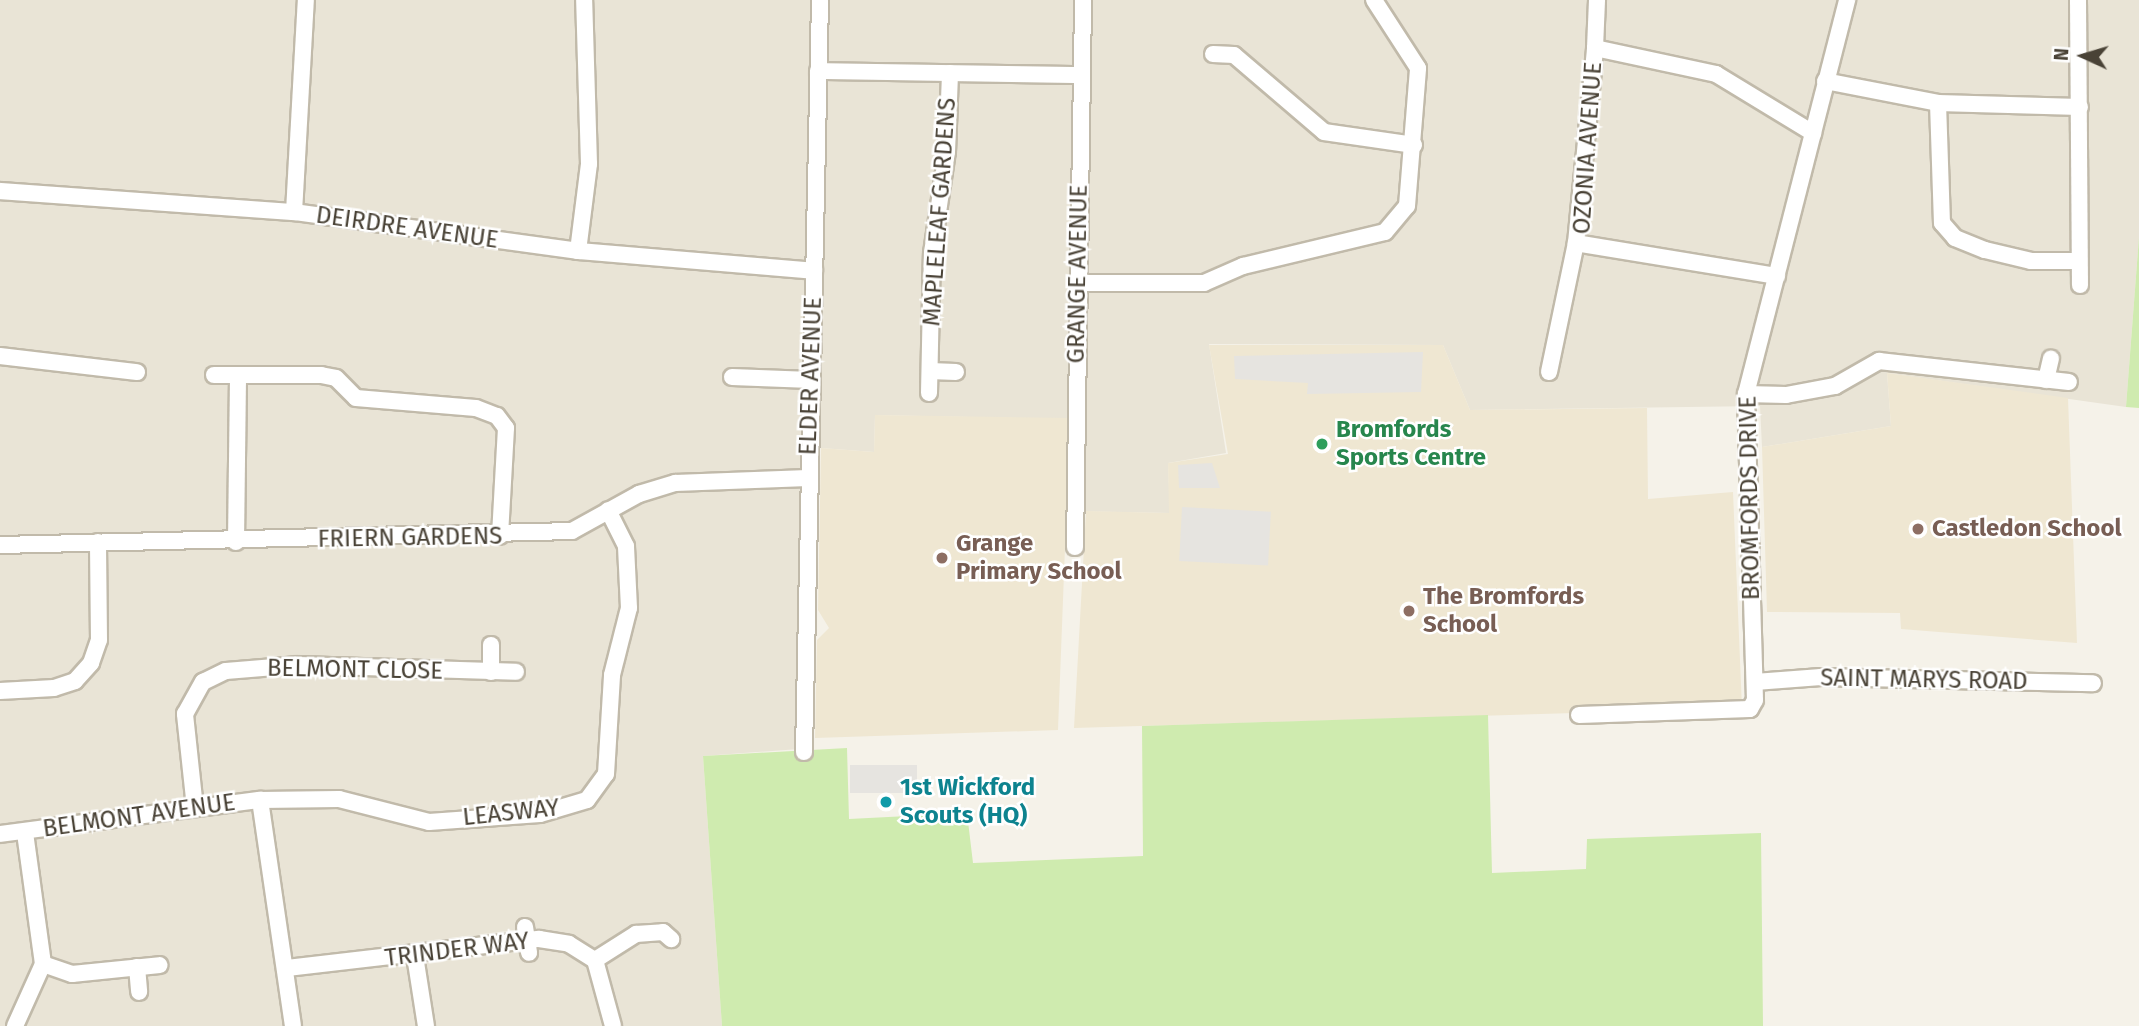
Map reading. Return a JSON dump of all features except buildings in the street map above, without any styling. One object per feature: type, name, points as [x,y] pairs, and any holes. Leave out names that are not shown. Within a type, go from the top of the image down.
[{"type":"street","points":[[294,212],[306,0]]},
{"type":"street","points":[[578,251],[589,164],[584,0]]},
{"type":"street","name":"ELDER AVENUE","points":[[804,752],[820,0]]},
{"type":"street","name":"GRANGE AVENUE","points":[[1074,547],[1083,0]]},
{"type":"street","points":[[1079,284],[1204,283],[1243,266],[1385,232],[1407,206],[1414,145],[1418,68],[1374,0]]},
{"type":"street","points":[[1595,48],[1597,0]]},
{"type":"street","name":"BROMFORDS DRIVE","points":[[1579,715],[1750,709],[1755,682],[1746,394],[1847,0]]},
{"type":"street","points":[[2078,0],[2080,285]]},
{"type":"street","name":"OZONIA AVENUE","points":[[1777,276],[1576,243],[1595,48],[1716,74],[1813,133]]},
{"type":"street","points":[[1213,54],[1234,55],[1324,132],[1414,145]]},
{"type":"street","points":[[818,71],[1081,75]]},
{"type":"street","name":"MAPLELEAF GARDENS","points":[[929,393],[932,253],[947,152],[950,73]]},
{"type":"street","points":[[1825,81],[1938,103],[2080,107]]},
{"type":"street","points":[[1938,103],[1942,223],[1955,239],[1985,250],[2031,261],[2078,261]]},
{"type":"street","name":"DEIRDRE AVENUE","points":[[0,191],[294,212],[578,251],[814,271]]},
{"type":"street","points":[[1549,372],[1576,243]]},
{"type":"street","points":[[0,356],[137,372]]},
{"type":"street","points":[[2046,380],[2050,359]]},
{"type":"street","points":[[1746,394],[1786,395],[1835,386],[1879,361],[2068,382]]},
{"type":"street","points":[[930,371],[956,372]]},
{"type":"street","points":[[214,374],[238,377],[336,378],[356,398],[476,408],[497,416],[506,428],[500,537]]},
{"type":"street","points":[[236,542],[238,377]]},
{"type":"street","points":[[732,377],[811,380]]},
{"type":"street","name":"FRIERN GARDENS","points":[[0,545],[500,537],[572,531],[608,510],[675,483],[808,478]]},
{"type":"street","name":"LEASWAY","points":[[260,800],[339,799],[429,822],[540,814],[587,800],[606,774],[612,675],[629,608],[626,546],[608,510]]},
{"type":"street","points":[[0,691],[54,688],[75,681],[91,663],[99,640],[98,542]]},
{"type":"street","points":[[491,645],[491,672]]},
{"type":"street","name":"BELMONT CLOSE","points":[[195,808],[185,714],[203,682],[226,671],[312,666],[516,672]]},
{"type":"street","name":"SAINT MARYS ROAD","points":[[1755,682],[1821,677],[2092,683]]},
{"type":"street","name":"BELMONT AVENUE","points":[[0,834],[260,800],[287,968],[293,1026]]},
{"type":"street","points":[[15,1026],[43,964],[25,832]]},
{"type":"street","points":[[614,1026],[595,960],[636,934],[663,932],[671,939]]},
{"type":"street","name":"TRINDER WAY","points":[[287,968],[415,956],[527,940],[569,944],[595,960]]},
{"type":"street","points":[[415,956],[426,1026]]},
{"type":"street","points":[[43,964],[72,974],[160,965]]},
{"type":"street","points":[[137,967],[139,992]]},
{"type":"shaded area","points":[[0,0],[2139,0],[2139,237],[2126,407],[1887,373],[1891,426],[1762,447],[1760,406],[1470,410],[1443,345],[1209,344],[1226,453],[1168,463],[1170,513],[1066,511],[1070,419],[875,415],[874,452],[821,448],[800,453],[799,749],[703,756],[722,1026],[0,1026]]},
{"type":"shaded area","name":"The Bromfords School","points":[[1209,345],[1443,345],[1470,410],[1647,408],[1648,499],[1733,492],[1742,708],[1074,728],[1086,511],[1169,513],[1168,463],[1228,454]]},
{"type":"shaded area","points":[[1423,352],[1421,392],[1307,394],[1308,383],[1235,379],[1234,356]]},
{"type":"shaded area","name":"Castledon School","points":[[1887,373],[2068,398],[2077,643],[1901,629],[1900,613],[1767,612],[1762,447],[1891,426]]},
{"type":"shaded area","name":"Grange Primary School","points":[[875,415],[1070,418],[1058,730],[815,738],[817,640],[829,628],[818,610],[821,448],[874,452]]},
{"type":"shaded area","points":[[1212,463],[1220,488],[1179,488],[1178,465]]},
{"type":"shaded area","points":[[1182,507],[1271,512],[1268,566],[1179,561]]},
{"type":"shaded area","points":[[850,765],[917,765],[917,793],[850,793]]},
{"type":"green space","points":[[2139,237],[2139,408],[2126,407]]},
{"type":"green space","points":[[1488,715],[1492,873],[1586,869],[1587,839],[1761,833],[1763,1026],[722,1026],[703,756],[847,748],[849,819],[967,813],[973,863],[1143,856],[1142,726]]},
{"type":"place","name":"Bromfords Sports Centre","points":[[1322,444]]},
{"type":"place","name":"Castledon School","points":[[1918,529]]},
{"type":"place","name":"Grange Primary School","points":[[942,558]]},
{"type":"place","name":"The Bromfords School","points":[[1409,611]]},
{"type":"place","name":"1st Wickford Scouts (HQ)","points":[[886,802]]}]
